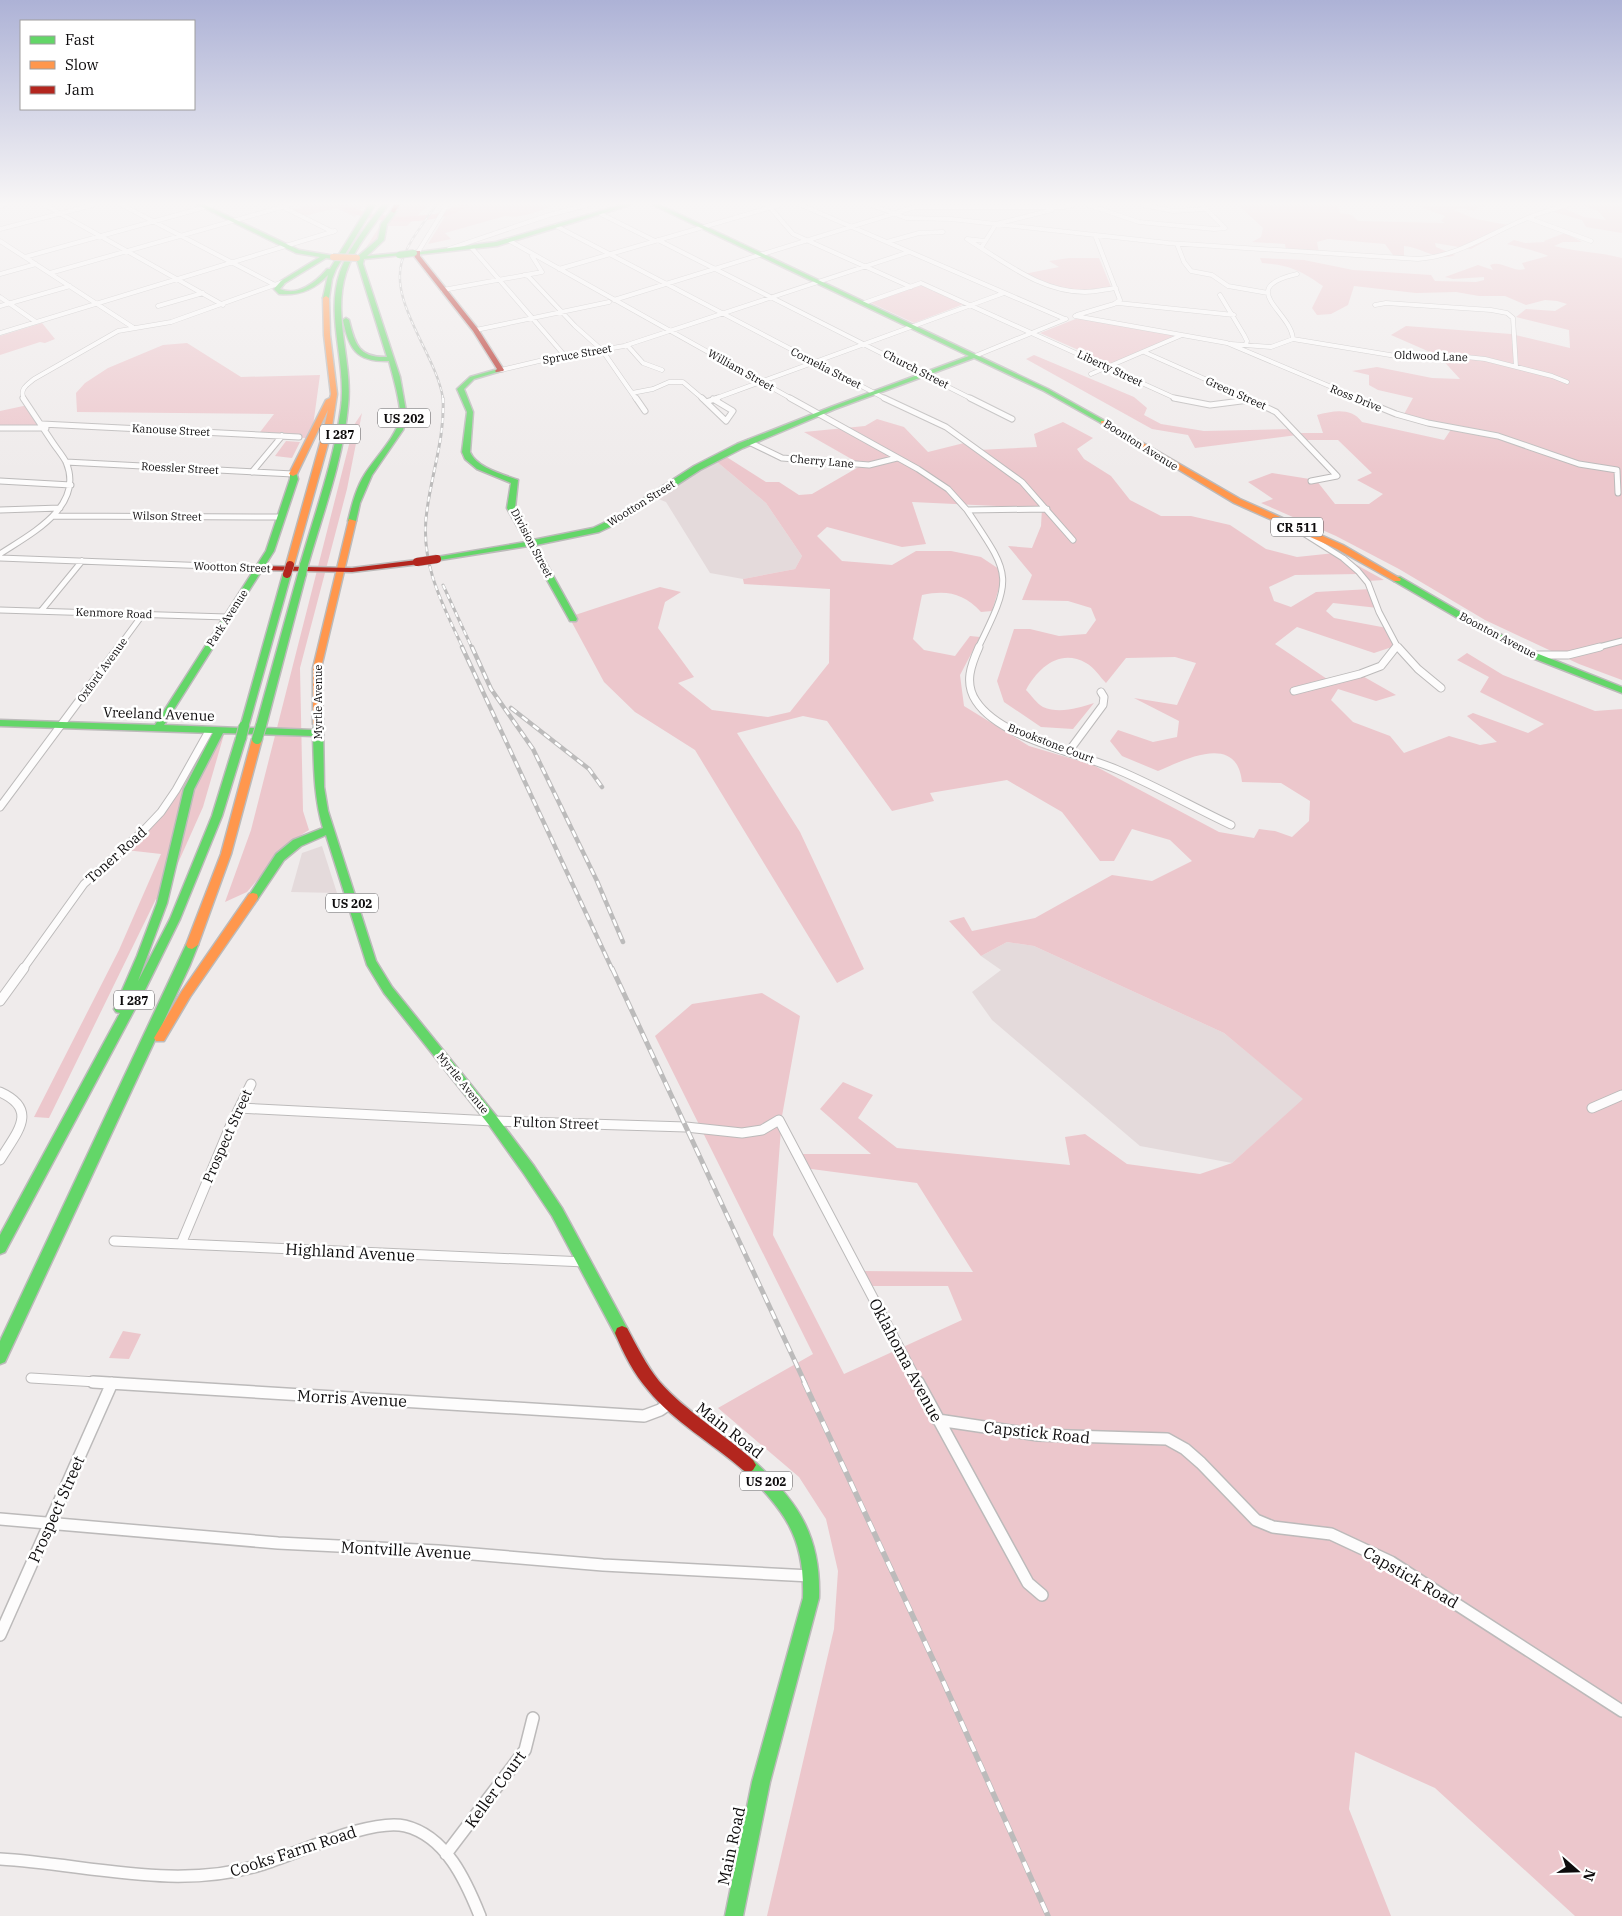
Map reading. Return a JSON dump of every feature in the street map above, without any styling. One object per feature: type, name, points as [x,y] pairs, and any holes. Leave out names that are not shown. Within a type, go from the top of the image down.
[{"type":"main road","name":"I 287","points":[[0,1248],[140,990],[175,919],[217,816],[326,438],[334,394],[326,294]]},
{"type":"main road","name":"I 287","points":[[0,1357],[161,1016],[200,925],[226,854],[344,414],[346,388],[339,294]]},
{"type":"main road","name":"Myrtle Avenue","points":[[370,294],[399,383],[404,417],[403,423],[373,465],[362,485],[339,570],[317,668],[319,786],[323,811],[371,962],[388,990],[493,1121]]},
{"type":"main road","points":[[448,294],[476,330],[501,370]]},
{"type":"main road","name":"Boonton Avenue","points":[[846,294],[1077,406],[1203,483],[1236,501],[1319,537],[1381,569],[1478,626],[1533,655],[1622,690]]},
{"type":"main road","points":[[338,300],[342,303],[351,340],[359,356],[374,361],[392,359]]},
{"type":"main road","name":"Wootton Street","points":[[260,568],[371,569],[573,536],[606,526],[697,468],[750,442],[874,393],[976,356]]},
{"type":"main road","name":"Division Street","points":[[501,370],[480,375],[462,385],[460,389],[470,416],[466,453],[471,463],[502,474],[515,482],[512,508],[573,619]]},
{"type":"main road","name":"Park Avenue","points":[[157,729],[270,551],[294,479],[293,474],[308,439],[327,402],[334,394]]},
{"type":"main road","name":"Vreeland Avenue","points":[[0,723],[318,733]]},
{"type":"main road","points":[[62,1134],[150,938],[171,870],[187,794],[214,731]]},
{"type":"main road","points":[[77,1192],[176,1010],[274,863],[296,842],[329,830]]},
{"type":"main road","name":"Main Road","points":[[493,1121],[557,1212],[641,1368],[670,1403],[733,1451],[773,1488],[788,1507],[804,1534],[808,1547],[812,1577],[811,1598],[761,1782],[734,1916]]},
{"type":"street","points":[[0,306],[41,294]]},
{"type":"street","points":[[84,294],[131,328]]},
{"type":"street","points":[[0,333],[127,294]]},
{"type":"street","points":[[158,306],[198,294]]},
{"type":"street","points":[[206,294],[223,304]]},
{"type":"street","points":[[0,554],[53,516],[69,494],[71,485],[70,470],[44,426],[23,397],[24,387],[34,379],[107,336],[131,328],[165,324],[249,294]]},
{"type":"street","points":[[513,294],[565,356]]},
{"type":"street","points":[[546,294],[602,350],[645,410]]},
{"type":"street","name":"William Street","points":[[601,294],[671,331],[897,458],[944,486],[967,510]]},
{"type":"street","points":[[476,330],[564,313],[633,294]]},
{"type":"street","name":"Cornelia Street","points":[[684,294],[874,393],[956,432],[1015,475],[1073,540]]},
{"type":"street","name":"Church Street","points":[[767,294],[1012,419]]},
{"type":"street","name":"Spruce Street","points":[[501,370],[627,345],[780,294]]},
{"type":"street","points":[[864,303],[888,294]]},
{"type":"street","name":"Liberty Street","points":[[945,294],[1186,402],[1210,405],[1249,400]]},
{"type":"street","points":[[706,402],[997,294]]},
{"type":"street","points":[[1009,294],[1065,319]]},
{"type":"street","points":[[1119,294],[1120,298],[1118,303],[1234,315]]},
{"type":"street","points":[[1227,343],[1271,347],[1293,339],[1289,324],[1268,300],[1268,294]]},
{"type":"street","points":[[1220,295],[1248,340],[1246,344]]},
{"type":"street","points":[[0,297],[36,322]]},
{"type":"street","name":"Wootton Street","points":[[976,356],[1065,319],[1118,303]]},
{"type":"street","points":[[1375,304],[1507,312],[1513,318],[1516,367]]},
{"type":"street","name":"Ross Drive","points":[[1075,316],[1227,343],[1396,414],[1498,436],[1576,463],[1617,470],[1619,473],[1616,485],[1618,493]]},
{"type":"street","points":[[1091,374],[1182,335]]},
{"type":"street","name":"Oldwood Lane","points":[[1293,339],[1396,356],[1467,357],[1516,367],[1552,376],[1567,382]]},
{"type":"street","points":[[627,345],[643,363],[662,370]]},
{"type":"street","name":"Green Street","points":[[1144,352],[1270,408],[1282,418],[1337,476],[1311,481]]},
{"type":"street","points":[[632,393],[653,389],[669,382],[680,381],[691,387],[726,421],[733,411],[713,399]]},
{"type":"street","name":"Kanouse Street","points":[[0,428],[44,426],[299,437]]},
{"type":"street","points":[[252,472],[282,436]]},
{"type":"street","name":"Cherry Lane","points":[[750,442],[782,458],[868,465],[897,458]]},
{"type":"street","name":"Roessler Street","points":[[66,462],[293,474]]},
{"type":"street","points":[[0,481],[71,485]]},
{"type":"street","points":[[0,510],[60,508]]},
{"type":"street","points":[[967,510],[1047,509]]},
{"type":"street","name":"Brookstone Court","points":[[967,510],[1000,562],[1004,578],[1004,588],[1000,603],[971,668],[969,681],[972,695],[988,714],[1006,727],[1104,763],[1230,825]]},
{"type":"street","name":"Wilson Street","points":[[53,516],[282,517]]},
{"type":"street","points":[[1288,524],[1337,554],[1358,571],[1368,583],[1379,612],[1397,646],[1418,669],[1441,688]]},
{"type":"street","name":"Wootton Street","points":[[0,558],[260,568]]},
{"type":"street","points":[[41,611],[82,562]]},
{"type":"street","name":"Kenmore Road","points":[[0,610],[227,617]]},
{"type":"street","name":"Oxford Avenue","points":[[0,807],[62,726],[143,614]]},
{"type":"street","points":[[1533,655],[1568,655],[1622,641]]},
{"type":"street","points":[[1294,691],[1353,676],[1381,666],[1397,646]]},
{"type":"street","points":[[1069,751],[1103,705],[1104,697],[1101,692]]},
{"type":"street","name":"Toner Road","points":[[0,1001],[84,884],[98,868],[140,833],[160,812],[214,731]]},
{"type":"street","name":"Prospect Street","points":[[181,1244],[251,1084]]},
{"type":"street","points":[[0,1092],[18,1100],[23,1113],[21,1124],[0,1160]]},
{"type":"street","points":[[1592,1108],[1622,1095]]},
{"type":"street","name":"Fulton Street","points":[[239,1108],[493,1121],[686,1127],[742,1133],[762,1130],[779,1120]]},
{"type":"street","name":"Oklahoma Avenue","points":[[779,1120],[938,1420],[1028,1583],[1042,1595]]},
{"type":"street","name":"Highland Avenue","points":[[114,1241],[585,1262]]},
{"type":"street","name":"Morris Avenue","points":[[31,1378],[644,1416],[660,1410],[670,1403]]},
{"type":"street","name":"Prospect Street","points":[[0,1635],[112,1383]]},
{"type":"street","name":"Capstick Road","points":[[938,1420],[1038,1435],[1167,1439],[1185,1449],[1201,1463],[1256,1520],[1274,1527],[1331,1534],[1391,1562],[1622,1711]]},
{"type":"street","name":"Montville Avenue","points":[[0,1520],[278,1543],[438,1551],[603,1565],[812,1577]]},
{"type":"street","name":"Keller Court","points":[[446,1854],[525,1750],[533,1718]]},
{"type":"street","name":"Cooks Farm Road","points":[[0,1859],[26,1860],[162,1877],[191,1877],[250,1867],[360,1829],[388,1824],[415,1829],[431,1838],[446,1854],[462,1877],[480,1916]]},
{"type":"shaded area","points":[[891,294],[943,294],[964,304],[914,323],[869,302]]},
{"type":"shaded area","points":[[1319,294],[1351,294],[1348,305],[1331,314],[1317,315],[1312,308]]},
{"type":"shaded area","points":[[1470,294],[1622,294],[1622,680],[1579,664],[1485,620],[1399,569],[1336,536],[1261,503],[1273,499],[1248,482],[1272,473],[1316,480],[1335,504],[1369,504],[1383,494],[1357,480],[1372,473],[1338,440],[1302,440],[1297,435],[1195,448],[1188,435],[1152,429],[1026,359],[1034,355],[1134,397],[1147,408],[1144,415],[1161,424],[1204,431],[1293,429],[1297,433],[1323,433],[1317,415],[1341,411],[1353,414],[1362,422],[1444,440],[1452,428],[1403,416],[1413,398],[1378,390],[1369,385],[1369,375],[1352,371],[1377,367],[1432,378],[1460,379],[1439,356],[1391,335],[1406,326],[1511,334],[1570,348],[1569,330],[1516,317],[1526,309],[1555,311],[1567,304],[1545,300],[1526,305],[1505,296]]},
{"type":"shaded area","points":[[1078,318],[1177,336],[1110,364],[1040,333]]},
{"type":"shaded area","points":[[42,323],[55,339],[0,355],[0,336]]},
{"type":"shaded area","points":[[187,343],[241,377],[320,375],[313,426],[306,438],[257,436],[274,414],[77,412],[76,393],[85,383],[108,368],[163,345]]},
{"type":"shaded area","points":[[28,405],[45,428],[0,429],[0,411]]},
{"type":"shaded area","points":[[362,413],[347,489],[300,668],[303,811],[309,830],[290,842],[247,892],[225,902],[251,830],[354,425]]},
{"type":"shaded area","points":[[877,419],[904,427],[928,452],[968,442],[979,450],[1037,447],[1034,434],[1063,422],[1093,438],[1077,449],[1084,459],[1111,476],[1130,500],[1161,516],[1191,516],[1230,525],[1266,549],[1297,557],[1335,553],[1384,580],[1367,581],[1360,574],[1295,575],[1269,587],[1274,601],[1291,607],[1316,592],[1371,589],[1378,608],[1333,603],[1326,611],[1334,618],[1387,628],[1395,646],[1374,653],[1297,627],[1275,644],[1330,681],[1359,674],[1396,695],[1376,701],[1338,689],[1331,700],[1353,722],[1390,736],[1404,753],[1449,736],[1480,745],[1497,742],[1467,716],[1473,713],[1528,733],[1544,724],[1480,692],[1489,677],[1457,660],[1467,653],[1503,675],[1595,711],[1622,709],[1622,1916],[1575,1916],[1435,1788],[1355,1752],[1349,1809],[1391,1916],[767,1916],[834,1629],[838,1571],[826,1519],[799,1477],[718,1408],[813,1354],[655,1036],[692,1004],[762,993],[800,1016],[782,1116],[773,1235],[844,1374],[962,1320],[948,1286],[866,1286],[859,1271],[973,1272],[917,1183],[804,1168],[795,1154],[871,1154],[820,1109],[843,1082],[873,1095],[858,1118],[897,1148],[1070,1165],[1065,1137],[1085,1134],[1127,1164],[1200,1174],[1232,1163],[1303,1099],[1224,1033],[1034,946],[1007,942],[981,956],[949,921],[964,917],[972,931],[1035,918],[1112,875],[1152,881],[1192,861],[1170,840],[1132,829],[1114,861],[1100,861],[1062,812],[1007,780],[930,793],[934,801],[892,811],[827,721],[803,716],[737,733],[800,832],[864,969],[837,983],[695,750],[635,712],[604,682],[569,617],[660,587],[681,592],[665,602],[658,628],[694,677],[678,683],[712,710],[768,717],[790,712],[829,663],[830,589],[744,584],[743,579],[795,569],[802,556],[766,503],[716,461],[725,456],[766,482],[779,482],[799,495],[812,494],[862,465],[804,432],[865,426]],"holes":[[[912,502],[1042,508],[1041,526],[1032,548],[1008,546],[1032,575],[1022,600],[1068,601],[1091,608],[1096,620],[1086,634],[1059,636],[1030,629],[1014,629],[997,681],[1004,702],[1041,727],[1073,729],[1094,703],[1069,710],[1049,709],[1039,704],[1026,690],[1037,674],[1051,663],[1059,659],[1076,659],[1092,667],[1106,683],[1126,658],[1175,657],[1196,663],[1177,705],[1134,698],[1179,721],[1177,737],[1153,742],[1118,730],[1110,741],[1122,756],[1158,771],[1196,756],[1221,754],[1231,758],[1238,767],[1242,782],[1281,783],[1310,801],[1309,821],[1292,837],[1275,831],[1259,829],[1254,838],[1219,832],[1093,765],[1029,746],[964,706],[960,675],[980,637],[970,636],[955,656],[924,650],[913,639],[922,595],[954,594],[968,601],[981,612],[992,611],[1002,578],[999,569],[981,557],[951,551],[916,551],[892,565],[842,561],[817,536],[827,527],[902,547],[926,544]]]},
{"type":"shaded area","points":[[286,441],[300,442],[292,458],[275,456]]},
{"type":"shaded area","points":[[716,461],[766,503],[802,556],[795,569],[743,579],[710,573],[666,502],[656,498]]},
{"type":"shaded area","points":[[205,731],[225,731],[203,807],[162,899],[156,899],[49,1118],[34,1117],[119,950],[161,854],[117,849],[162,811]]},
{"type":"shaded area","points":[[322,846],[337,893],[291,892],[302,853]]},
{"type":"shaded area","points":[[1007,942],[1034,946],[1224,1033],[1304,1099],[1232,1163],[1140,1146],[992,1020],[972,992],[1001,970],[981,956]]},
{"type":"shaded area","points":[[123,1331],[141,1334],[129,1359],[109,1358]]},
{"type":"railway","points":[[402,294],[415,330],[439,382],[443,399]]},
{"type":"railway","points":[[443,399],[440,441],[427,510],[426,547],[434,582],[463,648]]},
{"type":"railway","points":[[443,585],[472,648]]},
{"type":"railway","points":[[462,647],[612,969]]},
{"type":"railway","points":[[472,647],[491,689],[533,749],[597,881],[623,942]]},
{"type":"railway","points":[[511,708],[589,769],[602,787]]},
{"type":"railway","points":[[612,968],[805,1383]]},
{"type":"railway","points":[[804,1382],[943,1681],[1048,1916]]},
{"type":"traffic: fast","points":[[304,565],[333,466],[345,406],[346,391],[339,294]]},
{"type":"traffic: fast","points":[[352,521],[356,503],[368,475],[399,430],[404,417],[397,377],[370,294]]},
{"type":"traffic: fast","points":[[844,294],[1046,390],[1103,422]]},
{"type":"traffic: fast","points":[[346,320],[351,339],[358,352],[371,358],[391,359]]},
{"type":"traffic: fast","points":[[437,559],[573,536],[596,530],[615,521],[697,468],[740,446],[833,408],[975,356]]},
{"type":"traffic: fast","points":[[498,371],[472,378],[460,389],[470,412],[466,452],[469,459],[480,467],[515,482],[511,508],[573,619]]},
{"type":"traffic: fast","points":[[157,729],[270,551],[294,479],[293,474]]},
{"type":"traffic: fast","points":[[302,574],[304,565]]},
{"type":"traffic: fast","points":[[244,726],[287,574]]},
{"type":"traffic: fast","points":[[261,726],[302,574]]},
{"type":"traffic: fast","points":[[1397,579],[1478,626],[1533,655],[1622,690]]},
{"type":"traffic: fast","points":[[0,723],[318,733]]},
{"type":"traffic: fast","points":[[318,724],[319,787],[323,811],[371,962],[388,990],[493,1121],[529,1170],[557,1212],[622,1333]]},
{"type":"traffic: fast","points":[[241,738],[244,726]]},
{"type":"traffic: fast","points":[[257,739],[261,726]]},
{"type":"traffic: fast","points":[[120,1009],[143,956],[162,903],[189,789],[219,731]]},
{"type":"traffic: fast","points":[[0,1248],[139,990],[175,919],[217,816],[241,738]]},
{"type":"traffic: fast","points":[[253,897],[280,857],[297,843],[329,830]]},
{"type":"traffic: fast","points":[[0,1357],[192,945]]},
{"type":"traffic: fast","points":[[734,1916],[761,1782],[811,1598],[812,1577],[805,1540],[788,1508],[748,1465]]},
{"type":"traffic: slow","points":[[290,565],[327,433],[334,394],[327,335],[326,298]]},
{"type":"traffic: slow","points":[[293,474],[329,400]]},
{"type":"traffic: slow","points":[[1103,422],[1237,501],[1340,547],[1397,579]]},
{"type":"traffic: slow","points":[[318,724],[317,668],[352,521]]},
{"type":"traffic: slow","points":[[192,945],[226,854],[257,739]]},
{"type":"traffic: slow","points":[[160,1038],[186,994],[253,897]]},
{"type":"traffic: jam","points":[[448,294],[476,330],[501,370],[498,371]]},
{"type":"traffic: jam","points":[[417,562],[437,559]]},
{"type":"traffic: jam","points":[[260,568],[352,570],[417,562]]},
{"type":"traffic: jam","points":[[287,574],[290,565]]},
{"type":"traffic: jam","points":[[622,1333],[636,1360],[653,1385],[675,1407],[748,1465]]}]
